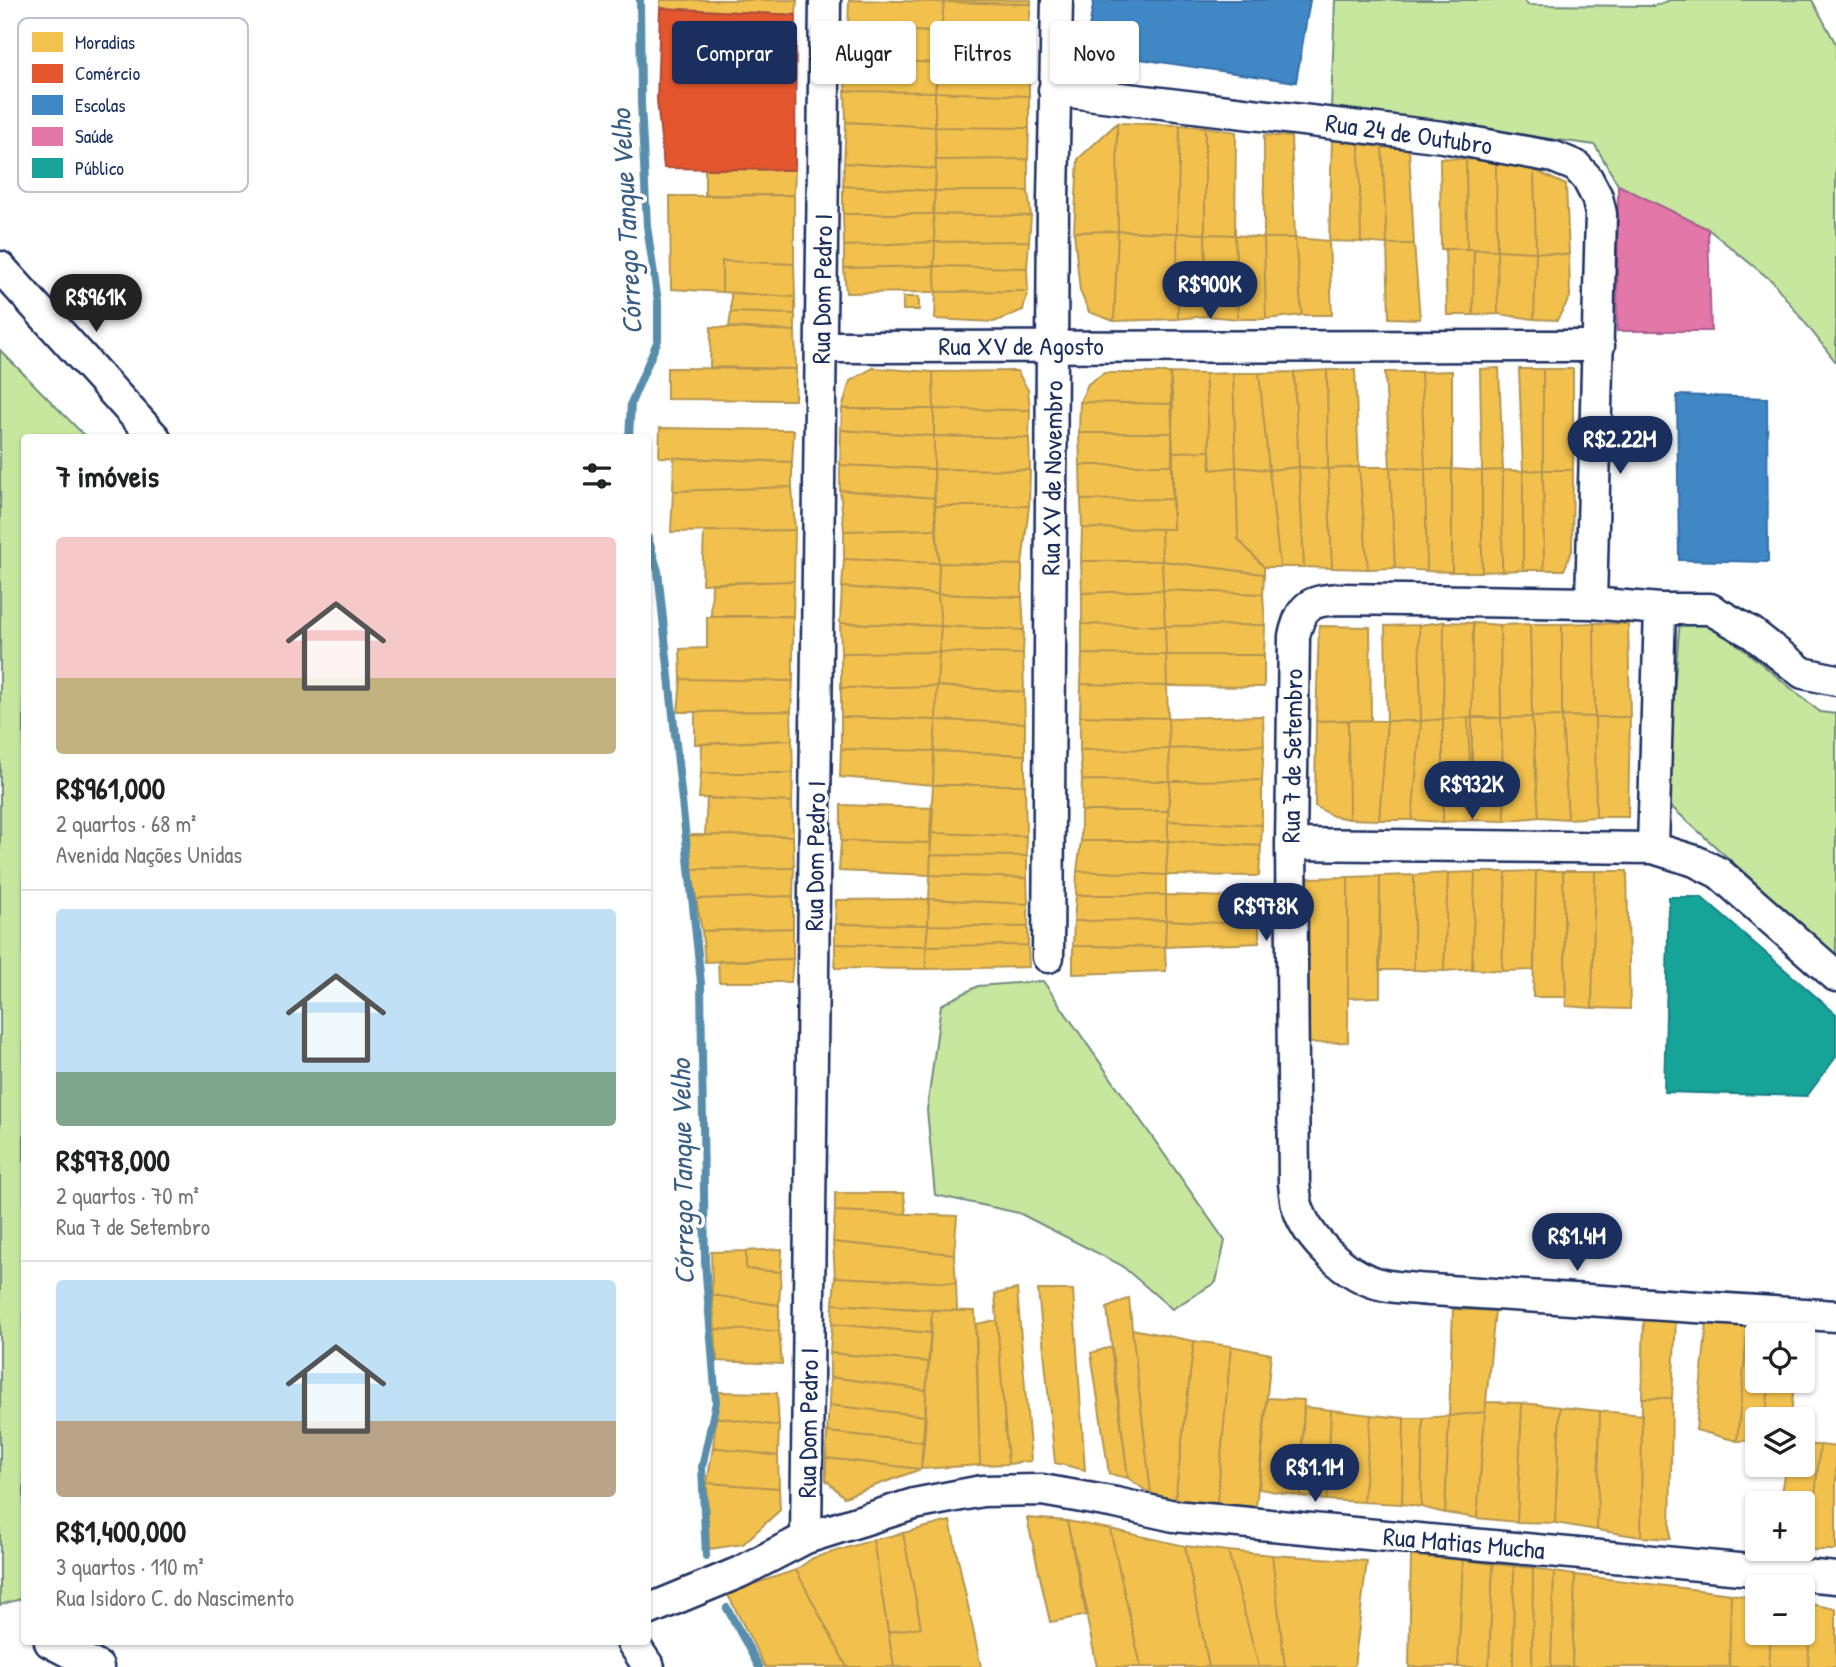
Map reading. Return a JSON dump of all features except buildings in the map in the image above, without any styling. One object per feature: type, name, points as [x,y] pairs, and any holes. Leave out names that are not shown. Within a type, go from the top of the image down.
[{"type":"street","name":"Rua Dom Pedro I","points":[[806,1538],[825,0]]},
{"type":"street","name":"Rua XV de Novembro","points":[[1048,957],[1056,0]]},
{"type":"street","name":"Rua 24 de Outubro","points":[[1054,90],[1443,137],[1554,157],[1576,166],[1587,178],[1597,197],[1601,214],[1599,346]]},
{"type":"street","points":[[0,267],[151,434]]},
{"type":"street","name":"Rua XV de Agosto","points":[[822,346],[1599,346]]},
{"type":"street","points":[[1599,346],[1591,603],[1660,609],[1710,609],[1752,633],[1803,673],[1836,680]]},
{"type":"street","name":"Rua 7 de Setembro","points":[[1591,603],[1340,599],[1309,604],[1300,614],[1294,636],[1290,844],[1294,1183],[1297,1206],[1312,1234],[1336,1261],[1357,1275],[1381,1285],[1836,1316]]},
{"type":"street","points":[[1653,848],[1660,609]]},
{"type":"street","points":[[1290,844],[1653,848],[1695,861],[1719,873],[1836,976]]},
{"type":"street","name":"Rua Matias Mucha","points":[[806,1538],[914,1504],[982,1491],[1042,1490],[1174,1516],[1836,1578]]},
{"type":"street","points":[[651,1609],[740,1572],[806,1538]]},
{"type":"street","points":[[56,1645],[98,1667]]},
{"type":"street","points":[[634,1645],[649,1667]]},
{"type":"green space","points":[[1335,0],[1523,0],[1528,5],[1654,6],[1670,0],[1812,0],[1836,44],[1836,362],[1773,282],[1708,229],[1618,185],[1595,145],[1331,109]]},
{"type":"green space","points":[[0,350],[83,434],[21,434],[21,1599],[0,1605]]},
{"type":"green space","points":[[1680,619],[1708,620],[1820,712],[1836,714],[1836,958],[1665,801]]},
{"type":"green space","points":[[1043,981],[1225,1241],[1216,1282],[1172,1309],[1121,1265],[1019,1213],[935,1195],[927,1110],[941,1005],[978,986]]},
{"type":"waterway","name":"Córrego Tanque Velho","points":[[629,434],[631,403],[658,340],[658,302],[647,226],[641,103],[640,0]]},
{"type":"waterway","name":"Córrego Tanque Velho","points":[[651,548],[658,571],[701,983],[705,1262],[716,1402],[702,1467],[706,1556]]},
{"type":"waterway","name":"Córrego Tanque Velho","points":[[727,1608],[759,1667]]}]
